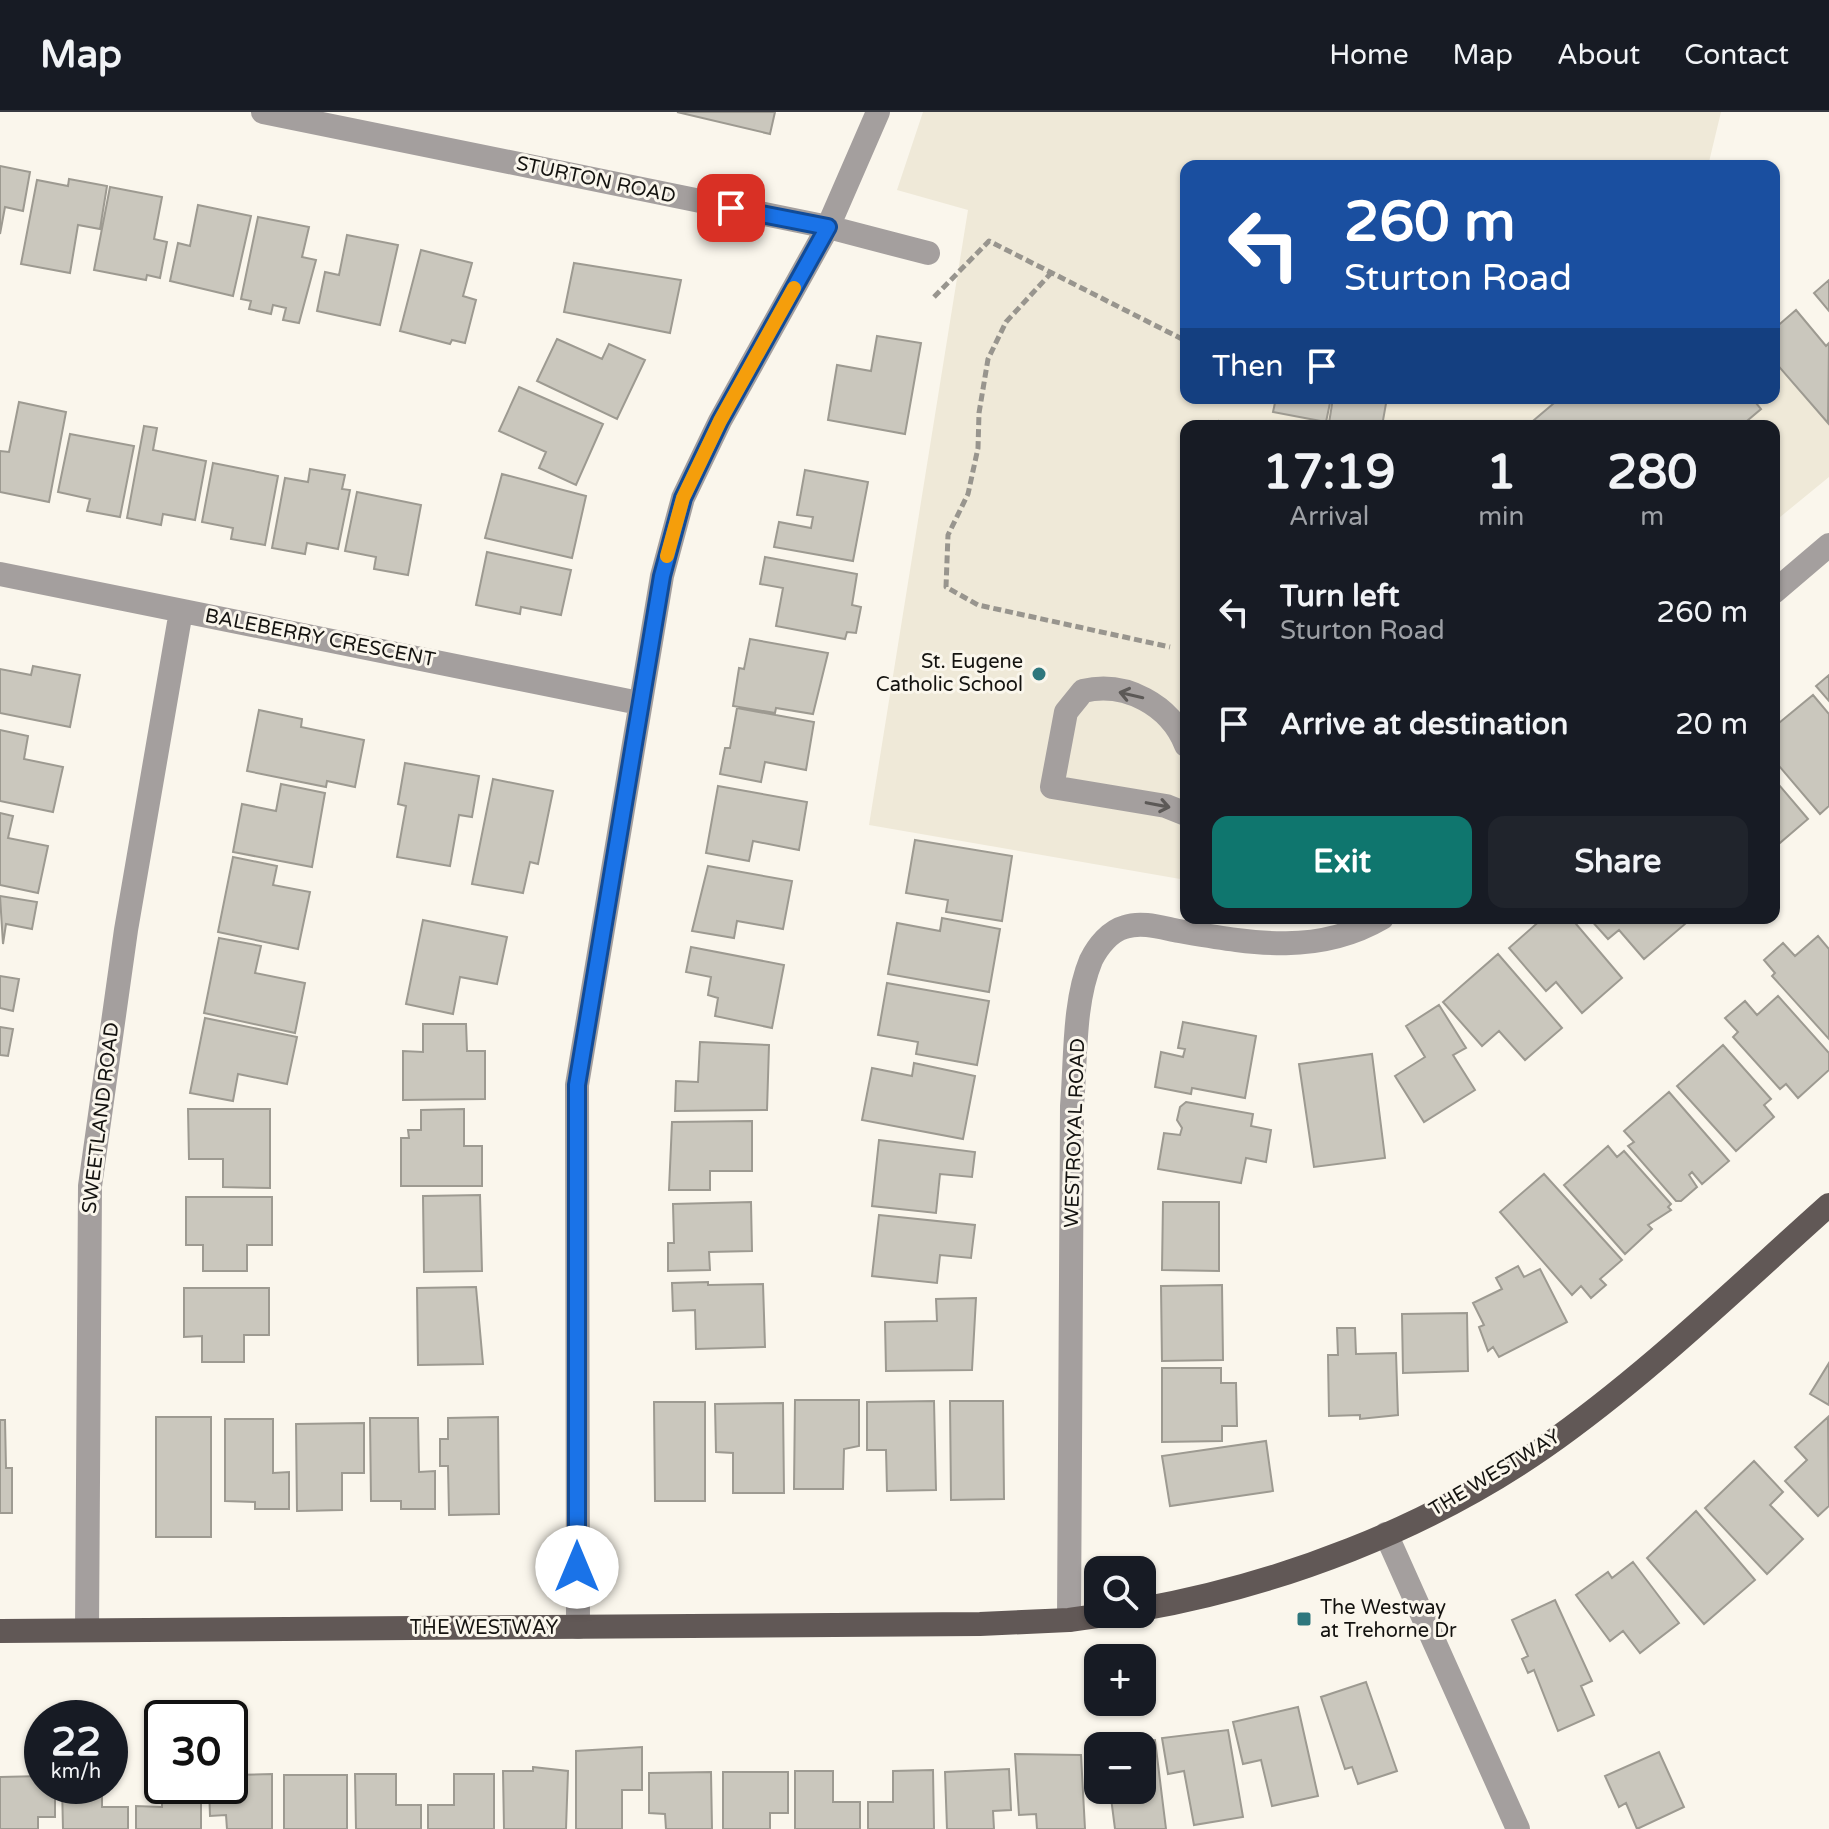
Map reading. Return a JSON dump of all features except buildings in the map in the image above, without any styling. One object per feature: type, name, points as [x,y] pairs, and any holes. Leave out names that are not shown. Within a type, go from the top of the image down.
[{"type":"main road","name":"THE WESTWAY","points":[[1156,1606],[1218,1593],[1320,1561],[1386,1534],[1466,1493],[1541,1449],[1648,1367],[1829,1205]]},
{"type":"main road","name":"THE WESTWAY","points":[[0,1631],[578,1627],[1084,1618]]},
{"type":"street","name":"STURTON ROAD","points":[[263,112],[828,227],[928,253]]},
{"type":"street","points":[[578,1627],[577,1085],[662,576],[683,498],[720,421],[828,227],[878,112]]},
{"type":"street","points":[[1780,587],[1829,545]]},
{"type":"street","name":"BALEBERRY CRESCENT","points":[[0,574],[639,703]]},
{"type":"street","name":"SWEETLAND ROAD","points":[[87,1630],[86,1242],[90,1186],[126,930],[181,611]]},
{"type":"street","points":[[1180,734],[1170,716],[1145,699],[1102,690],[1083,691],[1066,712],[1052,787],[1166,806],[1180,812]]},
{"type":"street","name":"WESTROYAL ROAD","points":[[1069,1620],[1072,1106],[1086,977],[1102,943],[1123,927],[1195,926],[1237,942],[1298,943],[1346,935],[1369,924]]},
{"type":"street","points":[[1386,1534],[1518,1829]]},
{"type":"path","points":[[934,297],[989,241],[1180,338]]},
{"type":"path","points":[[1052,272],[1006,322],[988,359],[979,413],[978,448],[968,494],[948,535],[946,587],[978,605],[1170,647]]},
{"type":"shaded area","name":"St. Eugene Catholic School","points":[[923,112],[1721,112],[1709,160],[1180,160],[1180,404],[1780,404],[1780,359],[1829,418],[1829,477],[1780,517],[1780,420],[1180,420],[1180,879],[869,825],[968,210],[897,190]]},
{"type":"slow traffic","points":[[667,556],[683,498],[720,421],[794,288]]},
{"type":"place","name":"St. Eugene Catholic School","points":[[1039,674]]},
{"type":"place","name":"The Westway at Trehorne Dr","points":[[1304,1619]]},
{"type":"route","points":[[577,1567],[574,1146],[577,1085],[582,1037],[662,576],[683,498],[720,421],[828,227],[731,208]]}]
